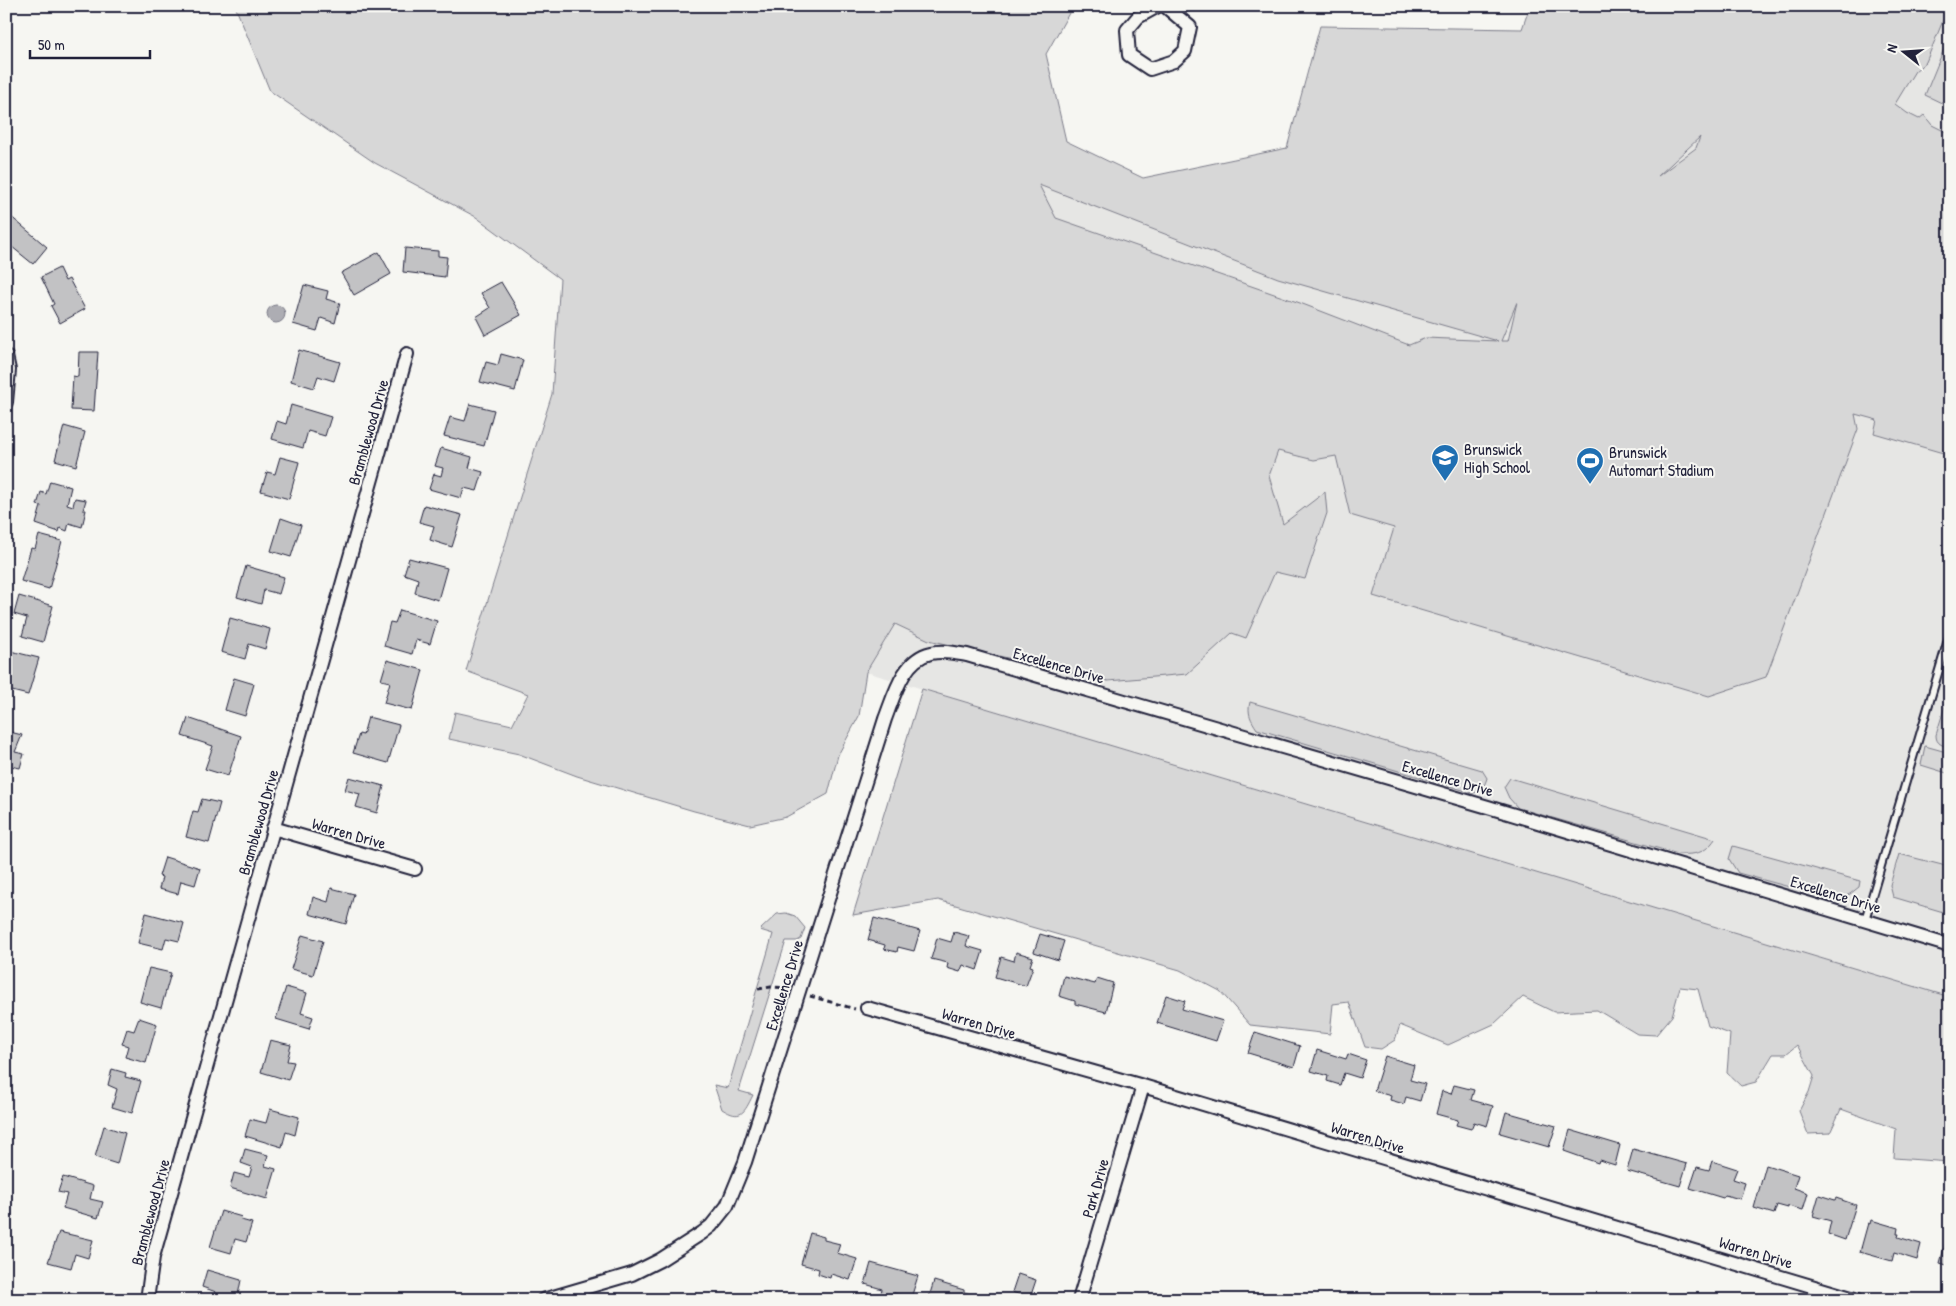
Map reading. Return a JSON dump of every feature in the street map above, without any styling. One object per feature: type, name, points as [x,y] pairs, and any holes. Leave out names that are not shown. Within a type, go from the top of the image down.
[{"type":"street","points":[[1158,6],[1138,17],[1127,30],[1129,55],[1150,69],[1174,61],[1185,51],[1190,27],[1165,6]]},
{"type":"street","name":"Bramblewood Drive","points":[[147,1300],[153,1257],[408,354]]},
{"type":"street","points":[[6,356],[9,370],[6,402]]},
{"type":"street","name":"Excellence Drive","points":[[543,1300],[618,1280],[660,1260],[711,1226],[727,1206],[745,1162],[889,710],[906,672],[919,658],[931,653],[946,652],[967,655],[1248,736],[1950,946]]},
{"type":"street","name":"Warren Drive","points":[[273,828],[416,869]]},
{"type":"street","name":"Warren Drive","points":[[868,1008],[1143,1086],[1858,1300]]},
{"type":"street","name":"Park Drive","points":[[1079,1300],[1143,1086]]},
{"type":"lane","points":[[1865,920],[1950,633]]},
{"type":"shaded area","points":[[235,6],[1073,6],[1046,54],[1066,141],[1143,178],[1287,148],[1320,26],[1522,29],[1530,6],[1949,6],[1926,62],[1915,71],[1895,104],[1919,119],[1924,115],[1932,125],[1950,134],[1950,455],[1874,433],[1877,420],[1855,414],[1858,429],[1766,677],[1709,696],[1373,596],[1394,528],[1350,515],[1336,456],[1314,460],[1278,451],[1269,476],[1283,524],[1325,492],[1327,513],[1305,579],[1275,572],[1246,638],[1232,633],[1187,674],[1108,681],[929,640],[895,624],[866,672],[859,716],[838,755],[828,794],[786,817],[750,825],[694,811],[577,776],[519,754],[449,739],[455,712],[512,725],[528,694],[466,671],[552,394],[560,279],[476,217],[375,163],[270,91]],"holes":[[[1700,137],[1696,148],[1658,176]],[[1039,185],[1278,278],[1498,341],[1426,338],[1409,345],[1300,303],[1056,218]],[[1517,302],[1508,341],[1501,341]]]},
{"type":"shaded area","name":"Brunswick High School","points":[[1754,6],[1950,6],[1950,997],[866,672],[895,624],[1039,184],[1278,278],[1519,298],[1701,136]]},
{"type":"shaded area","points":[[1950,34],[1950,107],[1925,95]]},
{"type":"shaded area","points":[[272,305],[280,305],[285,310],[283,321],[272,323],[267,318],[267,310]]},
{"type":"shaded area","points":[[922,689],[1950,997],[1950,1162],[1894,1158],[1896,1129],[1841,1109],[1830,1133],[1808,1134],[1799,1111],[1809,1092],[1814,1076],[1797,1045],[1786,1054],[1773,1054],[1756,1082],[1741,1086],[1727,1073],[1730,1034],[1708,1026],[1698,989],[1680,987],[1672,1016],[1656,1035],[1637,1034],[1597,1010],[1554,1012],[1523,997],[1494,1024],[1448,1045],[1400,1025],[1395,1040],[1381,1049],[1365,1047],[1349,1002],[1333,1004],[1330,1034],[1250,1025],[1220,991],[1180,970],[938,900],[853,915]]},
{"type":"shaded area","points":[[1950,690],[1950,748],[1938,742],[1936,735]]},
{"type":"shaded area","points":[[1250,702],[1482,770],[1487,778],[1485,784],[1479,791],[1473,793],[1257,729],[1250,716]]},
{"type":"shaded area","points":[[1925,746],[1950,753],[1950,774],[1921,765]]},
{"type":"shaded area","points":[[1510,778],[1715,839],[1703,851],[1678,854],[1518,808],[1509,798],[1504,787]]},
{"type":"shaded area","points":[[1733,846],[1860,881],[1859,887],[1837,900],[1738,873],[1729,859]]},
{"type":"shaded area","points":[[1899,854],[1950,867],[1950,914],[1893,897],[1890,885]]},
{"type":"shaded area","points":[[786,913],[795,916],[805,928],[801,939],[786,941],[739,1091],[753,1095],[744,1111],[738,1115],[728,1113],[722,1109],[714,1085],[728,1088],[773,934],[760,930],[777,914]]},
{"type":"building","points":[[9,215],[47,247],[33,264],[6,242],[8,239],[6,237],[6,218]]},
{"type":"building","points":[[405,248],[438,251],[438,256],[447,257],[445,277],[403,272]]},
{"type":"building","points":[[379,252],[391,274],[354,295],[341,273]]},
{"type":"building","points":[[59,268],[65,281],[69,279],[85,309],[60,323],[51,306],[54,304],[41,277]]},
{"type":"building","points":[[501,282],[521,315],[485,335],[476,317],[490,308],[481,293]]},
{"type":"building","points":[[304,285],[328,291],[326,299],[340,303],[335,323],[321,318],[317,331],[293,324]]},
{"type":"building","points":[[299,350],[340,362],[334,381],[318,376],[314,388],[291,381]]},
{"type":"building","points":[[79,352],[98,352],[94,411],[71,410],[73,376],[78,377]]},
{"type":"building","points":[[501,354],[523,360],[515,391],[480,382],[486,362],[498,365]]},
{"type":"building","points":[[470,404],[494,410],[484,446],[444,436],[450,417],[465,421]]},
{"type":"building","points":[[291,405],[331,417],[325,436],[308,431],[303,448],[272,439],[277,421],[286,424]]},
{"type":"building","points":[[64,426],[85,432],[76,466],[55,460]]},
{"type":"building","points":[[441,448],[472,457],[469,468],[483,472],[477,491],[464,488],[461,498],[429,489],[434,474],[441,476],[443,468],[435,466]]},
{"type":"building","points":[[280,457],[299,462],[289,499],[261,491],[267,472],[275,474]]},
{"type":"building","points":[[50,481],[71,487],[67,504],[73,506],[75,498],[86,500],[83,510],[86,510],[82,527],[69,523],[67,531],[60,528],[59,532],[36,524],[41,506],[37,505],[41,492],[46,494]]},
{"type":"building","points":[[424,505],[462,515],[452,547],[430,540],[434,526],[419,522]]},
{"type":"building","points":[[281,518],[301,525],[291,557],[271,551]]},
{"type":"building","points":[[39,535],[62,541],[49,589],[21,581],[31,548],[35,549]]},
{"type":"building","points":[[409,558],[447,568],[438,600],[415,593],[418,579],[404,574]]},
{"type":"building","points":[[246,566],[284,577],[279,594],[264,590],[261,604],[237,597]]},
{"type":"building","points":[[19,596],[53,606],[43,642],[22,636],[27,618],[14,614]]},
{"type":"building","points":[[400,610],[437,621],[430,644],[416,640],[412,654],[384,646],[390,622],[395,623]]},
{"type":"building","points":[[230,618],[270,629],[265,649],[249,644],[245,659],[221,652]]},
{"type":"building","points":[[6,650],[39,658],[28,695],[8,690],[12,671],[6,669]]},
{"type":"building","points":[[387,660],[423,670],[412,710],[384,703],[390,682],[381,680]]},
{"type":"building","points":[[234,678],[254,684],[245,716],[225,710]]},
{"type":"building","points":[[368,717],[399,725],[388,763],[353,753],[359,734],[363,735]]},
{"type":"building","points":[[188,718],[241,736],[228,776],[205,769],[213,746],[182,736]]},
{"type":"building","points":[[6,731],[22,735],[15,752],[24,754],[20,768],[6,765]]},
{"type":"building","points":[[349,777],[384,786],[377,813],[356,807],[360,794],[345,790]]},
{"type":"building","points":[[202,799],[220,803],[209,843],[186,837],[193,811],[198,812]]},
{"type":"building","points":[[165,857],[200,868],[195,885],[181,881],[178,894],[159,889],[162,877],[159,876]]},
{"type":"building","points":[[331,888],[354,894],[346,924],[309,914],[313,897],[328,902]]},
{"type":"building","points":[[146,913],[184,923],[179,941],[166,938],[163,949],[138,943]]},
{"type":"building","points":[[874,918],[920,931],[914,951],[898,947],[897,952],[884,949],[885,945],[868,940]]},
{"type":"building","points":[[954,932],[969,936],[966,946],[983,951],[977,970],[963,965],[960,972],[947,968],[948,963],[931,959],[937,938],[951,942]]},
{"type":"building","points":[[1040,934],[1064,941],[1058,960],[1034,952]]},
{"type":"building","points":[[302,935],[323,941],[313,975],[291,969]]},
{"type":"building","points":[[1016,952],[1033,957],[1030,966],[1033,967],[1026,986],[995,977],[1001,957],[1014,961]]},
{"type":"building","points":[[149,968],[171,973],[161,1008],[140,1002]]},
{"type":"building","points":[[1064,976],[1095,984],[1097,978],[1113,983],[1106,1012],[1075,1004],[1075,1001],[1059,996]]},
{"type":"building","points":[[286,987],[307,993],[301,1013],[313,1017],[309,1029],[276,1019]]},
{"type":"building","points":[[1166,995],[1185,1001],[1182,1009],[1223,1021],[1216,1041],[1157,1023]]},
{"type":"building","points":[[139,1018],[157,1024],[146,1063],[125,1057],[128,1046],[122,1044],[127,1029],[134,1031]]},
{"type":"building","points":[[1255,1032],[1300,1046],[1294,1067],[1248,1053]]},
{"type":"building","points":[[270,1040],[291,1045],[287,1061],[294,1062],[288,1080],[261,1072]]},
{"type":"building","points":[[1317,1050],[1346,1059],[1348,1054],[1366,1060],[1360,1078],[1344,1073],[1340,1085],[1327,1081],[1328,1076],[1311,1071]]},
{"type":"building","points":[[1385,1056],[1414,1065],[1410,1080],[1425,1084],[1420,1101],[1406,1097],[1404,1104],[1390,1100],[1391,1096],[1374,1091]]},
{"type":"building","points":[[112,1069],[126,1073],[125,1077],[141,1081],[132,1113],[112,1107],[117,1089],[108,1085]]},
{"type":"building","points":[[1454,1085],[1474,1090],[1471,1100],[1493,1106],[1487,1126],[1474,1122],[1471,1129],[1456,1125],[1458,1120],[1436,1114],[1442,1091],[1451,1094]]},
{"type":"building","points":[[270,1109],[299,1117],[295,1135],[286,1132],[282,1147],[245,1136],[250,1119],[266,1123]]},
{"type":"building","points":[[1506,1112],[1556,1126],[1549,1147],[1500,1133]]},
{"type":"building","points":[[104,1126],[125,1133],[117,1164],[95,1157]]},
{"type":"building","points":[[1570,1130],[1620,1145],[1615,1165],[1599,1160],[1598,1163],[1564,1151]]},
{"type":"building","points":[[245,1149],[268,1155],[265,1166],[276,1169],[267,1199],[230,1188],[234,1173],[249,1177],[252,1167],[241,1163]]},
{"type":"building","points":[[1633,1149],[1687,1164],[1680,1186],[1627,1171]]},
{"type":"building","points":[[1712,1161],[1737,1169],[1733,1179],[1745,1183],[1740,1199],[1725,1195],[1723,1198],[1690,1188],[1697,1167],[1709,1170]]},
{"type":"building","points":[[1766,1165],[1798,1175],[1794,1188],[1808,1193],[1803,1210],[1777,1205],[1774,1214],[1754,1208]]},
{"type":"building","points":[[63,1177],[93,1186],[90,1199],[103,1202],[98,1218],[63,1208],[67,1194],[58,1192]]},
{"type":"building","points":[[1819,1195],[1835,1200],[1836,1198],[1856,1205],[1845,1240],[1828,1234],[1831,1221],[1813,1216]]},
{"type":"building","points":[[221,1211],[242,1217],[241,1220],[252,1223],[246,1242],[235,1239],[231,1253],[210,1247]]},
{"type":"building","points":[[1871,1220],[1898,1228],[1898,1237],[1921,1244],[1917,1260],[1894,1253],[1892,1261],[1860,1252],[1868,1223],[1870,1224]]},
{"type":"building","points":[[1950,1231],[1950,1266],[1940,1263]]},
{"type":"building","points":[[59,1232],[93,1240],[88,1258],[75,1254],[71,1268],[48,1262]]},
{"type":"building","points":[[810,1233],[824,1237],[824,1240],[840,1244],[837,1253],[857,1259],[850,1280],[831,1274],[830,1278],[818,1274],[819,1269],[801,1264]]},
{"type":"building","points":[[871,1263],[918,1276],[911,1298],[894,1293],[893,1296],[881,1293],[882,1289],[865,1284]]},
{"type":"building","points":[[207,1270],[241,1280],[237,1300],[214,1300],[216,1292],[202,1287]]},
{"type":"building","points":[[1018,1274],[1036,1280],[1030,1298],[1012,1292]]},
{"type":"building","points":[[934,1281],[981,1297],[980,1300],[928,1300]]},
{"type":"building","points":[[68,1293],[89,1298],[88,1300],[66,1300]]},
{"type":"place","name":"Brunswick High School","points":[[1445,482]]},
{"type":"place","name":"Brunswick Automart Stadium","points":[[1590,485]]}]
